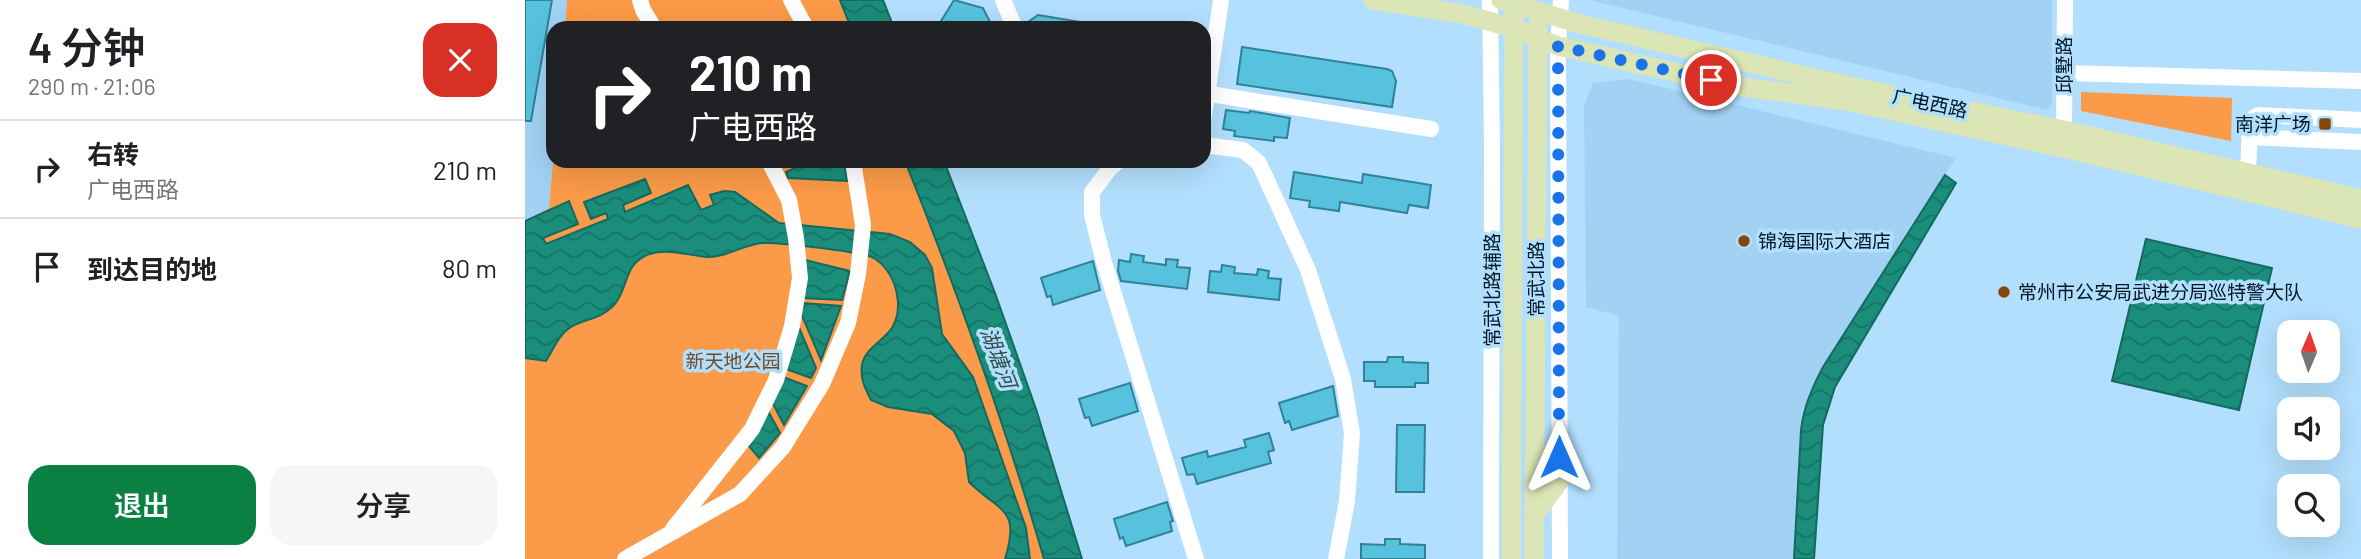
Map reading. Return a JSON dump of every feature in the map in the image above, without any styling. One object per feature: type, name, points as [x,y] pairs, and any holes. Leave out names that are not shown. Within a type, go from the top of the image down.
[{"type":"main road","points":[[1373,0],[1463,14],[1537,36]]},
{"type":"main road","name":"广电西路","points":[[1509,1],[1560,9],[1850,86],[2064,130],[2361,199]]},
{"type":"main road","name":"常武北路","points":[[1509,1],[1514,27],[1511,559]]},
{"type":"main road","name":"常武北路","points":[[1534,559],[1538,5]]},
{"type":"main road","name":"广电西路","points":[[1537,36],[1558,46],[1736,86],[1847,101],[2063,148],[2361,219]]},
{"type":"main road","points":[[1535,452],[1559,482],[1535,514]]},
{"type":"street","points":[[640,0],[650,21]]},
{"type":"street","points":[[791,0],[802,21]]},
{"type":"street","points":[[1003,0],[1012,21]]},
{"type":"street","points":[[1211,63],[1221,0]]},
{"type":"street","name":"常武北路辅路","points":[[1490,0],[1491,559]]},
{"type":"street","name":"邱墅路","points":[[2064,130],[2065,0]]},
{"type":"street","points":[[1560,9],[1560,559]]},
{"type":"street","points":[[2064,73],[2361,81]]},
{"type":"street","points":[[1211,95],[1431,129]]},
{"type":"street","points":[[2248,173],[2250,121],[2258,115],[2361,120]]},
{"type":"street","points":[[2249,137],[2361,142]]},
{"type":"street","points":[[1211,146],[1243,150],[1259,163],[1308,270],[1343,379],[1352,433],[1347,502],[1336,559]]},
{"type":"street","points":[[667,536],[752,429],[776,380],[792,326],[800,278],[796,238],[789,200],[773,168]]},
{"type":"street","points":[[625,559],[740,494],[783,447],[822,384],[848,323],[858,274],[863,225],[854,168]]},
{"type":"street","points":[[1110,168],[1091,192],[1092,215],[1104,262],[1196,559]]},
{"type":"shaded area","points":[[525,0],[567,0],[566,21],[546,21],[546,168],[552,168],[549,208],[525,221]]},
{"type":"shaded area","points":[[1589,0],[2052,0],[2052,103],[2048,110]]},
{"type":"shaded area","name":"锦海国际大酒店","points":[[1629,79],[1956,158],[1809,393],[1801,430],[1794,559],[1617,559],[1619,316],[1586,307],[1584,106],[1593,83]]},
{"type":"green space","points":[[567,0],[840,0],[848,21],[566,21]]},
{"type":"green space","points":[[2081,92],[2232,98],[2231,141],[2081,111]]},
{"type":"green space","name":"新天地公园","points":[[552,168],[908,168],[980,358],[1044,559],[525,559],[525,221],[549,208]]},
{"type":"water","points":[[840,0],[883,0],[891,21],[848,21]]},
{"type":"water","points":[[795,168],[845,168],[847,181],[788,178],[786,172]]},
{"type":"water","name":"湖塘河","points":[[908,168],[947,168],[1036,409],[1082,559],[1044,559],[1013,458],[943,259]]},
{"type":"water","points":[[1945,175],[1956,183],[1835,387],[1823,425],[1814,559],[1794,559],[1801,430],[1809,397],[1823,367]]},
{"type":"water","points":[[645,179],[651,193],[623,205],[625,212],[688,185],[701,210],[714,205],[710,195],[724,191],[735,192],[779,223],[890,234],[910,242],[925,255],[932,268],[942,334],[973,377],[1026,528],[1030,559],[1005,559],[1009,542],[1009,520],[998,506],[969,482],[965,453],[954,431],[932,414],[888,407],[871,400],[862,379],[863,360],[893,326],[898,310],[894,284],[885,267],[874,258],[838,250],[772,243],[756,244],[713,257],[674,252],[650,254],[632,267],[618,301],[608,311],[567,330],[546,361],[525,358],[525,221],[569,201],[578,224],[543,238],[546,244],[608,219],[606,213],[591,219],[584,202]]},
{"type":"water","points":[[2146,239],[2272,268],[2239,410],[2112,381]]},
{"type":"water","points":[[805,260],[850,271],[842,300],[802,298]]},
{"type":"water","points":[[802,303],[841,306],[821,360],[800,311]]},
{"type":"water","points":[[798,325],[816,368],[811,378],[786,369]]},
{"type":"water","points":[[783,377],[807,386],[784,425],[772,402]]},
{"type":"water","points":[[768,411],[780,433],[759,458],[748,445]]},
{"type":"building","points":[[525,0],[552,0],[548,21],[546,21],[531,121],[525,121]]},
{"type":"building","points":[[954,0],[983,8],[990,21],[941,21]]},
{"type":"building","points":[[1038,15],[1075,21],[1029,21]]},
{"type":"building","points":[[1242,47],[1392,71],[1396,81],[1392,107],[1237,84]]},
{"type":"building","points":[[1226,110],[1290,118],[1287,138],[1274,137],[1274,141],[1234,136],[1235,131],[1223,129]]},
{"type":"building","points":[[1294,172],[1362,183],[1363,174],[1431,185],[1428,208],[1409,205],[1407,213],[1340,202],[1339,211],[1309,207],[1310,201],[1290,198]]},
{"type":"building","points":[[1131,254],[1144,256],[1143,262],[1166,265],[1166,259],[1178,260],[1177,267],[1190,268],[1187,289],[1121,281],[1119,260],[1130,262]]},
{"type":"building","points":[[1093,261],[1100,290],[1053,305],[1051,296],[1047,297],[1041,278]]},
{"type":"building","points":[[1222,265],[1235,267],[1234,273],[1257,275],[1258,269],[1269,271],[1268,278],[1281,279],[1279,300],[1208,292],[1210,271],[1221,272]]},
{"type":"building","points":[[1388,357],[1403,357],[1403,362],[1428,363],[1428,383],[1415,383],[1415,387],[1375,387],[1375,381],[1364,381],[1364,362],[1387,362]]},
{"type":"building","points":[[1130,383],[1138,411],[1092,426],[1089,417],[1085,418],[1079,399]]},
{"type":"building","points":[[1333,386],[1338,416],[1292,430],[1289,421],[1285,423],[1279,403]]},
{"type":"building","points":[[1397,425],[1425,425],[1424,492],[1396,492]]},
{"type":"building","points":[[1269,433],[1274,450],[1268,452],[1271,463],[1197,484],[1194,474],[1187,475],[1182,458],[1207,451],[1208,457],[1246,447],[1244,440]]},
{"type":"building","points":[[1167,502],[1173,521],[1170,522],[1172,531],[1126,546],[1123,537],[1120,539],[1114,519]]},
{"type":"building","points":[[1385,539],[1400,539],[1400,544],[1425,545],[1425,559],[1361,559],[1361,544],[1385,545]]},
{"type":"place","name":"南洋广场","points":[[2325,124]]},
{"type":"place","name":"锦海国际大酒店","points":[[1744,241]]},
{"type":"place","name":"常州市公安局武进分局巡特警大队","points":[[2004,292]]},
{"type":"route","points":[[1559,457],[1558,46],[1711,80]]}]
